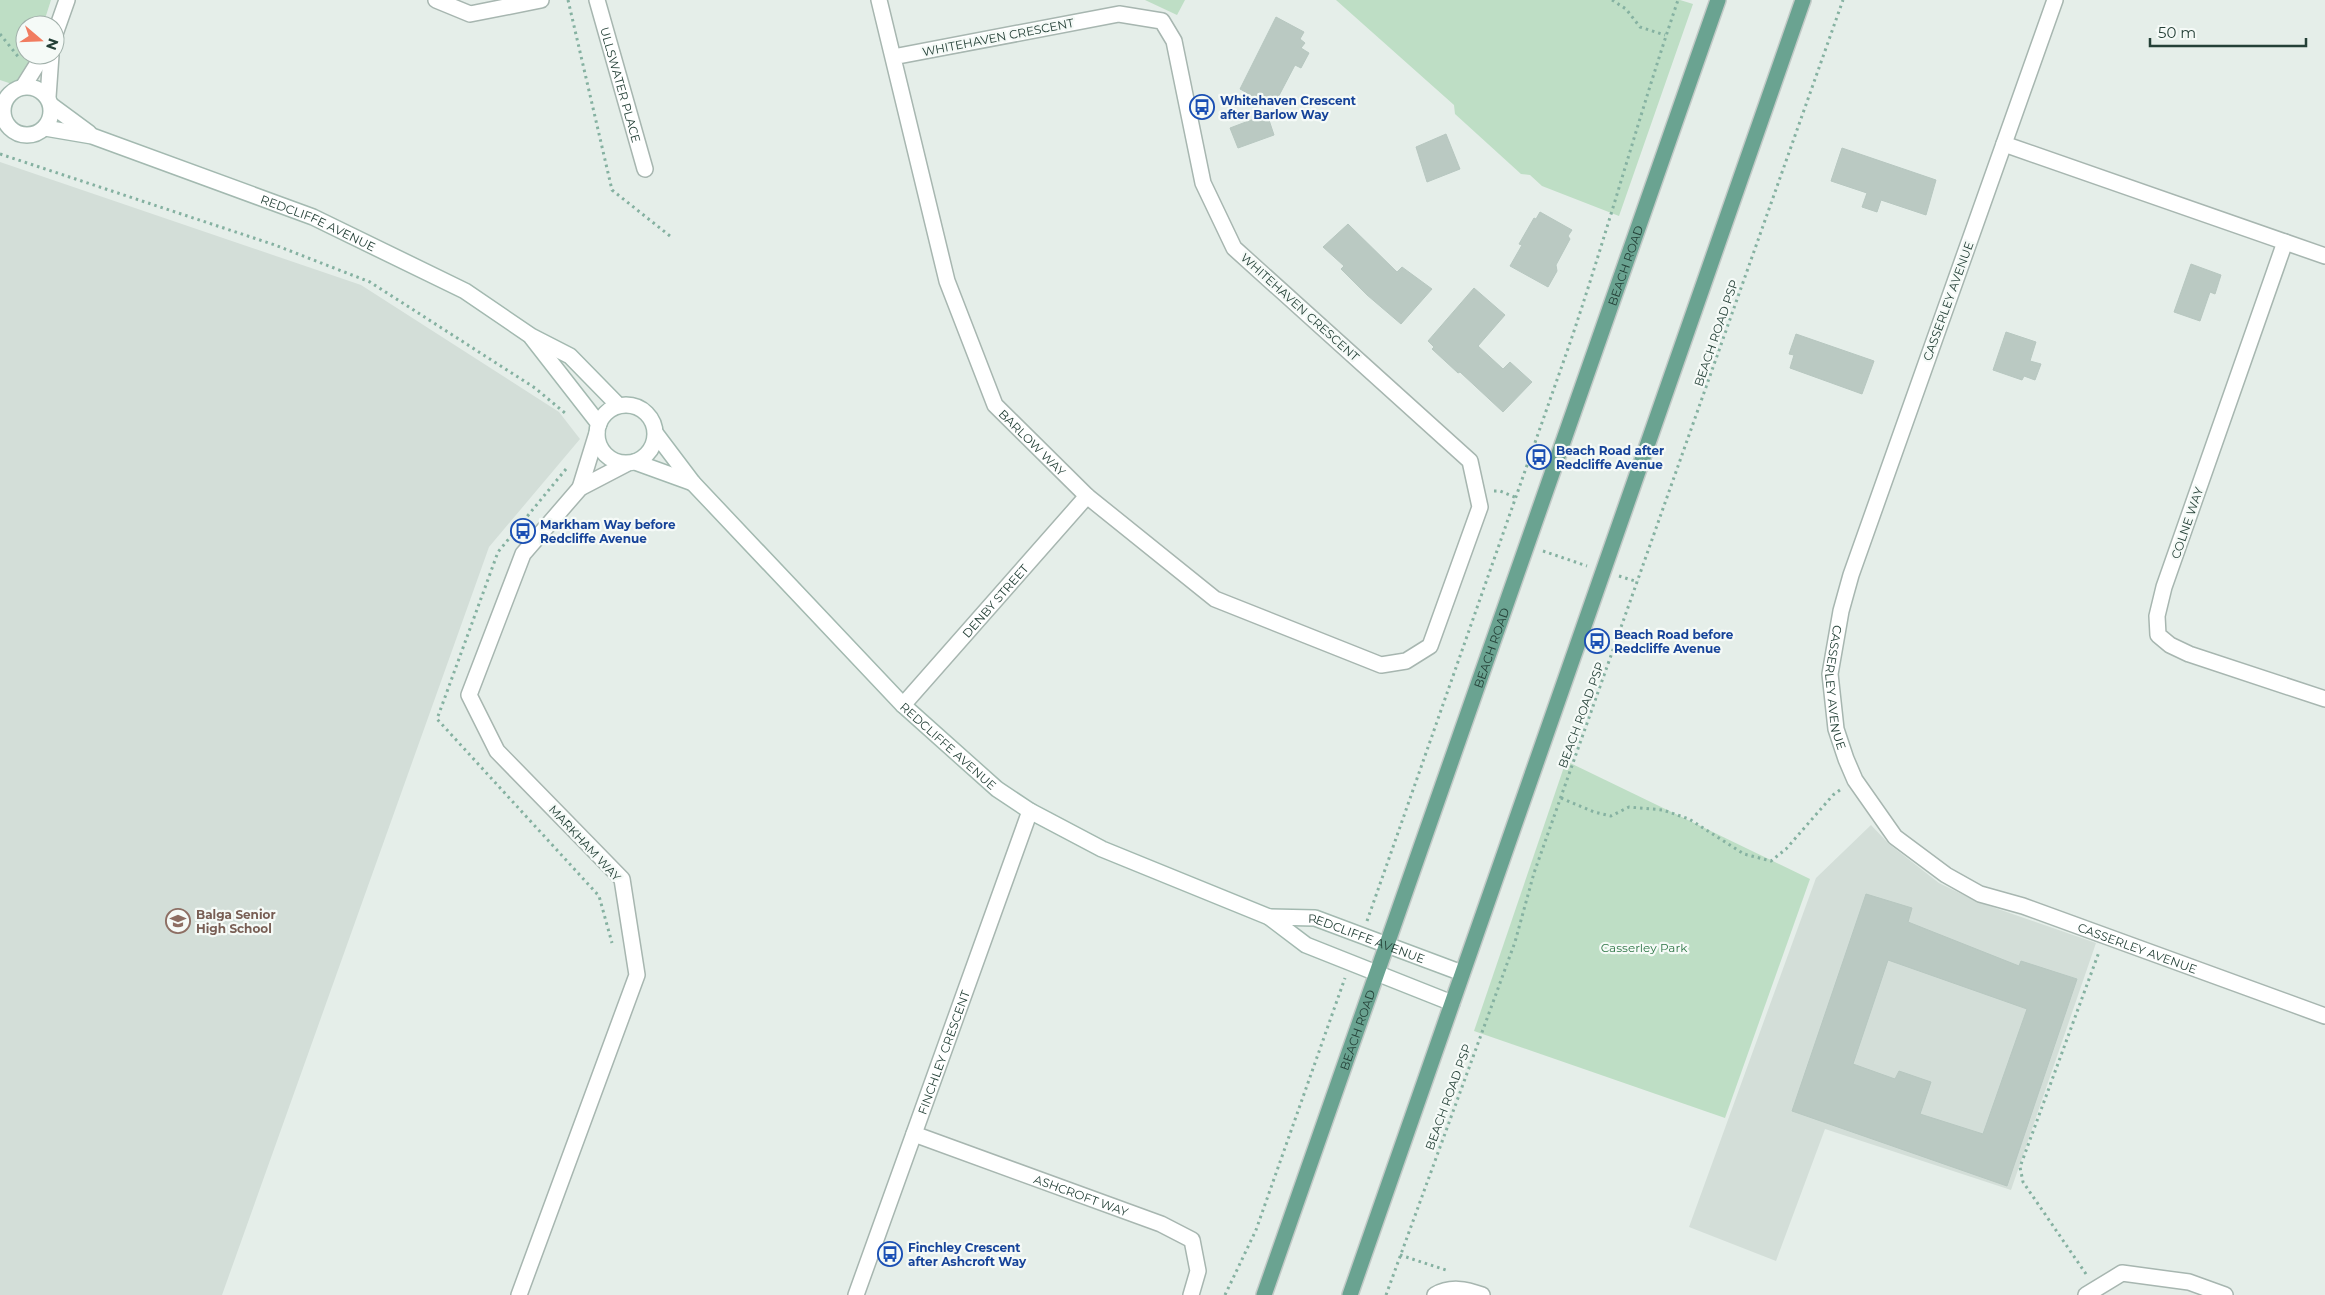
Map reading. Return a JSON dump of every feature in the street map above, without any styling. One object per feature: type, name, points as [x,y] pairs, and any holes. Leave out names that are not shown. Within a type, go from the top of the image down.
[{"type":"main road","name":"BEACH ROAD","points":[[1264,1295],[1718,0]]},
{"type":"main road","points":[[1350,1295],[1803,0]]},
{"type":"street","points":[[61,15],[66,0]]},
{"type":"street","points":[[436,0],[470,14],[541,0]]},
{"type":"street","name":"ULLSWATER PLACE","points":[[597,0],[645,168]]},
{"type":"street","name":"BARLOW WAY","points":[[879,0],[947,281],[995,405],[1087,496],[1215,599],[1381,664],[1406,661]]},
{"type":"street","name":"CASSERLEY AVENUE","points":[[2055,0],[1864,536],[1841,610],[1830,674],[1836,729],[1855,780],[1895,837],[1946,875],[1980,894],[2023,906],[2325,1016]]},
{"type":"street","name":"WHITEHAVEN CRESCENT","points":[[893,57],[1119,14],[1162,21],[1174,41],[1203,183],[1234,248],[1470,461],[1480,507],[1430,646],[1406,661]]},
{"type":"street","points":[[34,65],[12,90],[3,105],[2,120],[9,128],[23,135],[31,135],[45,128],[49,121],[51,65]]},
{"type":"street","points":[[12,90],[35,88],[49,101]]},
{"type":"street","name":"REDCLIFFE AVENUE","points":[[49,101],[92,136]]},
{"type":"street","name":"REDCLIFFE AVENUE","points":[[45,128],[92,136],[313,217],[465,291],[531,336],[570,356],[618,405]]},
{"type":"street","points":[[2004,144],[2325,256]]},
{"type":"street","name":"COLNE WAY","points":[[2285,242],[2164,587],[2157,616],[2158,635],[2170,645],[2189,654],[2325,699]]},
{"type":"street","name":"REDCLIFFE AVENUE","points":[[531,336],[598,429]]},
{"type":"street","points":[[618,405],[636,406],[644,410],[655,425],[656,434],[650,452],[630,463],[609,458],[598,442],[598,429],[610,409],[618,405]]},
{"type":"street","name":"MARKHAM WAY","points":[[580,488],[598,429]]},
{"type":"street","name":"REDCLIFFE AVENUE","points":[[656,434],[693,483],[903,705],[997,789],[1030,811],[1102,849],[1269,917],[1306,945],[1452,1003]]},
{"type":"street","name":"REDCLIFFE AVENUE","points":[[630,463],[693,483]]},
{"type":"street","name":"MARKHAM WAY","points":[[520,1295],[637,975],[622,879],[497,751],[469,695],[523,554],[580,488],[630,463]]},
{"type":"street","name":"DENBY STREET","points":[[903,705],[1087,496]]},
{"type":"street","name":"FINCHLEY CRESCENT","points":[[856,1295],[1030,811]]},
{"type":"street","name":"REDCLIFFE AVENUE","points":[[1269,917],[1315,918],[1462,973]]},
{"type":"street","name":"ASHCROFT WAY","points":[[914,1134],[1161,1224],[1192,1240],[1198,1271],[1191,1295]]},
{"type":"street","points":[[2091,1292],[2122,1273],[2189,1282],[2225,1295]]},
{"type":"street","points":[[1435,1295],[1441,1292],[1460,1289],[1482,1295]]},
{"type":"path","points":[[568,0],[612,190],[670,236]]},
{"type":"path","points":[[1612,0],[1626,9],[1640,27],[1666,36]]},
{"type":"path","points":[[1362,936],[1603,246],[1622,175],[1678,0]]},
{"type":"path","name":"BEACH ROAD PSP","points":[[1386,1295],[1515,942],[1534,873],[1843,0]]},
{"type":"path","points":[[0,154],[275,245],[370,282],[536,388],[571,417]]},
{"type":"path","points":[[571,463],[498,552],[437,719],[599,896],[614,949]]},
{"type":"path","points":[[1502,537],[1603,572],[1638,582]]},
{"type":"path","points":[[1561,798],[1594,812],[1611,816],[1629,806],[1663,810],[1689,819],[1744,854],[1771,861],[1786,849],[1834,795],[1855,780]]},
{"type":"path","points":[[2091,1292],[2023,1182],[2020,1167],[2104,937]]},
{"type":"path","points":[[1225,1295],[1256,1230],[1350,964]]},
{"type":"path","points":[[1400,1255],[1450,1271],[1460,1289]]},
{"type":"shaded area","name":"Balga Senior High School","points":[[0,162],[361,285],[559,412],[580,439],[489,547],[222,1295],[0,1295]]},
{"type":"shaded area","points":[[1871,825],[1889,844],[1939,883],[1978,902],[2096,943],[2011,1190],[1825,1129],[1776,1261],[1689,1227],[1816,878]]},
{"type":"green space","points":[[0,0],[51,0],[46,15],[15,15],[15,65],[29,65],[21,87],[0,80]]},
{"type":"green space","points":[[1145,0],[1185,0],[1177,15]]},
{"type":"green space","points":[[1336,0],[1680,0],[1693,4],[1619,216],[1542,186],[1530,175],[1521,174],[1455,114],[1454,105]]},
{"type":"green space","name":"Casserley Park","points":[[1566,761],[1810,879],[1725,1118],[1474,1031]]},
{"type":"building","points":[[1276,17],[1304,32],[1300,39],[1305,43],[1301,48],[1309,53],[1301,68],[1295,65],[1273,107],[1240,89]]},
{"type":"building","points":[[1267,114],[1274,135],[1238,148],[1230,128]]},
{"type":"building","points":[[1446,134],[1460,169],[1427,182],[1416,147]]},
{"type":"building","points":[[1842,148],[1936,180],[1926,215],[1881,200],[1877,212],[1862,207],[1867,193],[1831,181]]},
{"type":"building","points":[[1540,212],[1572,230],[1568,236],[1570,239],[1556,265],[1557,271],[1548,287],[1510,266],[1522,245],[1519,244],[1534,218],[1536,219]]},
{"type":"building","points":[[1348,224],[1397,272],[1402,267],[1432,289],[1401,324],[1367,295],[1341,269],[1344,266],[1323,247]]},
{"type":"building","points":[[2191,264],[2221,275],[2215,294],[2210,292],[2200,321],[2174,312]]},
{"type":"building","points":[[1474,288],[1505,315],[1478,346],[1503,369],[1510,362],[1532,382],[1503,412],[1432,349],[1434,347],[1428,341]]},
{"type":"building","points":[[2006,332],[2036,342],[2030,361],[2041,364],[2035,380],[2024,376],[2022,380],[1993,370]]},
{"type":"building","points":[[1796,334],[1874,361],[1862,394],[1790,368],[1794,355],[1789,354]]},
{"type":"building","points":[[1866,894],[1912,908],[1908,922],[2019,966],[2021,961],[2077,979],[2007,1186],[1792,1111]],"holes":[[[1888,960],[2027,1009],[1983,1134],[1920,1114],[1931,1082],[1899,1071],[1895,1079],[1853,1064]]]},
{"type":"place","name":"Whitehaven Crescent after Barlow Way","points":[[1202,107]]},
{"type":"place","name":"Beach Road after Redcliffe Avenue","points":[[1539,457]]},
{"type":"place","name":"Markham Way before Redcliffe Avenue","points":[[523,531]]},
{"type":"place","name":"Beach Road before Redcliffe Avenue","points":[[1597,641]]},
{"type":"place","name":"Balga Senior High School","points":[[178,921]]},
{"type":"place","name":"Finchley Crescent after Ashcroft Way","points":[[890,1254]]}]
